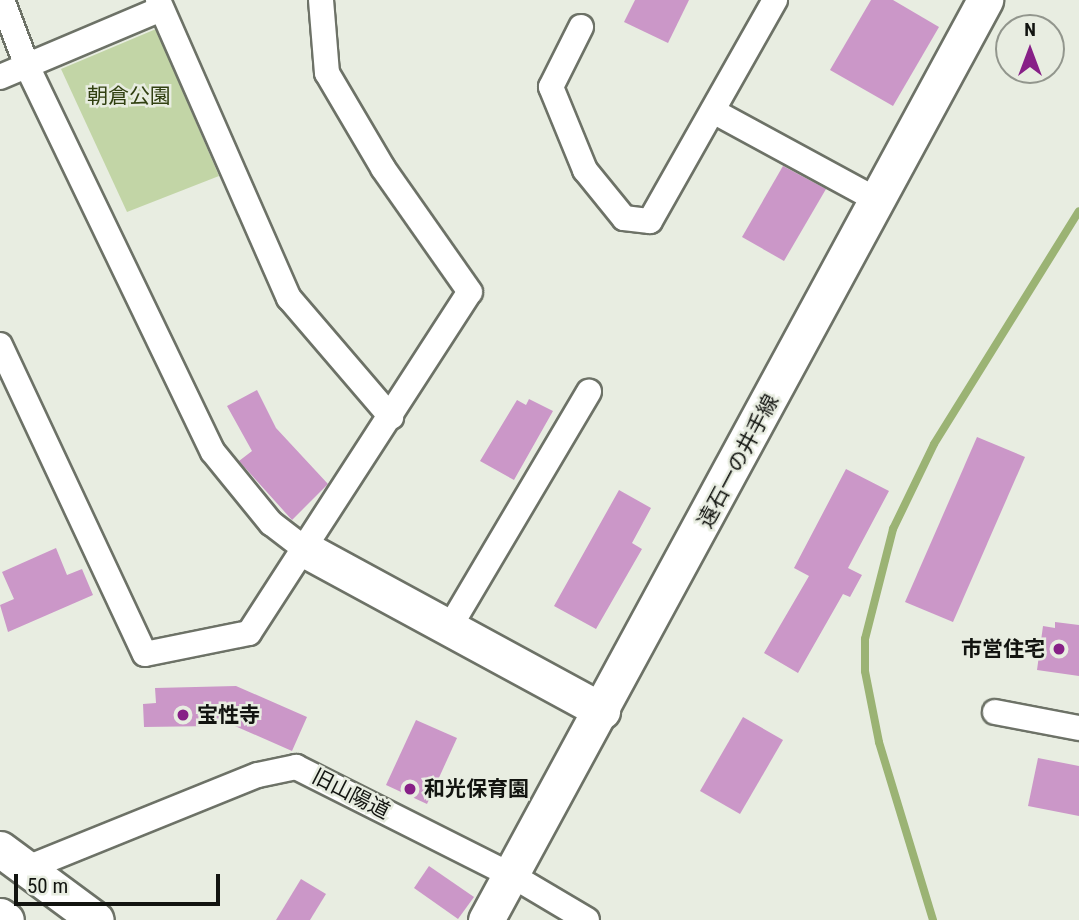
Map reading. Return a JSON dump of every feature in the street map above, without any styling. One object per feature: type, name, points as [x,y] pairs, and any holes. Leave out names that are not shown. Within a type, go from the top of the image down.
[{"type":"street","points":[[2,0],[27,66],[213,452],[271,523],[306,550],[448,630],[602,711]]},
{"type":"street","points":[[0,345],[145,654],[248,633],[306,550],[470,292],[383,168],[327,73],[321,0]]},
{"type":"street","points":[[582,27],[551,87],[585,170],[624,218],[650,221],[775,0]]},
{"type":"street","name":"遠石一の井手線","points":[[486,920],[513,876],[985,0]]},
{"type":"street","points":[[0,77],[160,4],[289,298],[391,416]]},
{"type":"street","points":[[713,111],[877,200]]},
{"type":"street","points":[[448,630],[589,392]]},
{"type":"street","points":[[995,712],[1079,727]]},
{"type":"street","name":"旧山陽道","points":[[13,859],[258,775],[296,767],[513,876],[587,920]]},
{"type":"street","points":[[13,859],[96,920]]},
{"type":"street","points":[[0,916],[6,920]]},
{"type":"green space","name":"朝倉公園","points":[[156,29],[219,176],[127,212],[61,69]]},
{"type":"building","points":[[635,0],[689,0],[668,43],[624,22]]},
{"type":"building","points":[[871,0],[893,0],[939,27],[893,106],[830,70]]},
{"type":"building","points":[[783,166],[826,189],[784,261],[742,237]]},
{"type":"building","points":[[257,390],[276,428],[328,484],[292,520],[239,461],[252,451],[227,406]]},
{"type":"building","points":[[529,399],[553,411],[514,480],[480,461],[517,400],[526,405]]},
{"type":"building","points":[[977,437],[1025,457],[953,622],[905,602]]},
{"type":"building","points":[[846,469],[889,491],[848,568],[862,575],[850,597],[843,594],[798,673],[764,653],[809,576],[794,568]]},
{"type":"building","points":[[619,490],[651,508],[632,543],[642,549],[596,629],[554,606]]},
{"type":"building","points":[[56,548],[67,575],[82,569],[93,595],[8,632],[0,605],[14,599],[2,572]]},
{"type":"building","name":"市営住宅","points":[[1055,622],[1079,625],[1079,676],[1037,670],[1043,626],[1055,628]]},
{"type":"building","points":[[236,686],[307,717],[292,751],[219,719],[214,726],[144,727],[143,704],[156,703],[155,688]]},
{"type":"building","points":[[743,717],[783,740],[740,814],[700,791]]},
{"type":"building","points":[[416,720],[457,738],[427,804],[386,785]]},
{"type":"building","points":[[1038,758],[1079,766],[1079,816],[1028,806]]},
{"type":"building","points":[[429,866],[474,897],[458,919],[414,888]]},
{"type":"building","points":[[301,879],[326,894],[310,920],[276,920]]},
{"type":"waterway","points":[[933,920],[879,742],[865,671],[865,639],[893,529],[934,444],[1079,211]]},
{"type":"place","name":"市営住宅","points":[[1059,649]]},
{"type":"place","name":"宝性寺","points":[[183,715]]},
{"type":"place","name":"和光保育園","points":[[410,789]]}]
